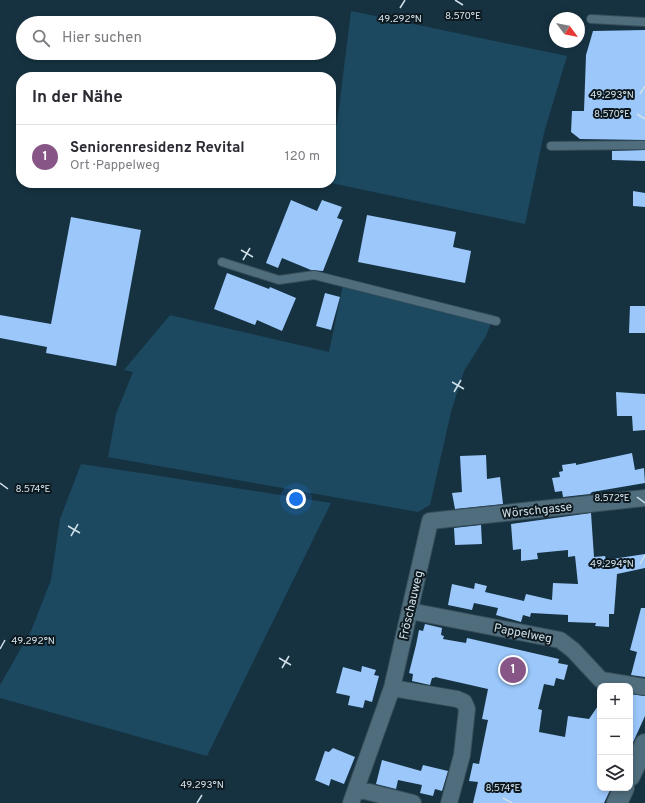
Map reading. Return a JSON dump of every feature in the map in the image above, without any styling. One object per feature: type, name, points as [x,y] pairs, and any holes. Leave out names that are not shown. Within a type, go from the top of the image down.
[{"type":"street","name":"Wörschgasse","points":[[430,521],[645,498]]},
{"type":"street","name":"Fröschauweg","points":[[413,803],[354,796],[392,688],[430,521]]},
{"type":"street","name":"Pappelweg","points":[[410,611],[560,640],[573,650],[601,680],[645,687]]},
{"type":"street","points":[[392,688],[457,699],[464,702],[467,708],[462,756],[450,803]]},
{"type":"street","points":[[633,770],[645,744]]},
{"type":"street","points":[[617,803],[623,791]]},
{"type":"lane","points":[[591,18],[645,22]]},
{"type":"lane","points":[[552,146],[645,145]]},
{"type":"lane","points":[[222,262],[279,280],[314,275],[496,321]]},
{"type":"shaded area","points":[[351,11],[567,56],[544,133],[525,224],[336,184],[337,124]]},
{"type":"shaded area","points":[[344,280],[494,315],[486,336],[464,371],[451,412],[430,505],[418,512],[108,457],[116,414],[133,372],[124,370],[170,315],[329,352]]},
{"type":"shaded area","points":[[81,464],[331,503],[207,756],[0,698],[0,685],[31,631],[51,580],[60,519]]},
{"type":"building","points":[[645,30],[645,140],[580,139],[571,132],[572,111],[584,111],[586,55],[593,31]]},
{"type":"building","points":[[645,150],[645,161],[612,160],[612,151]]},
{"type":"building","points":[[633,191],[645,193],[645,207],[633,206]]},
{"type":"building","points":[[291,200],[317,211],[322,200],[342,207],[337,218],[343,220],[323,271],[311,270],[282,258],[278,268],[266,263]]},
{"type":"building","points":[[367,215],[456,232],[453,247],[471,251],[465,283],[358,262]]},
{"type":"building","points":[[71,217],[141,230],[116,366],[46,353],[47,347],[0,338],[0,315],[51,324]]},
{"type":"building","points":[[227,273],[269,289],[270,287],[296,298],[282,331],[257,320],[255,325],[214,309]]},
{"type":"building","points":[[325,293],[340,297],[331,330],[316,326]]},
{"type":"building","points":[[630,306],[645,306],[645,333],[629,333]]},
{"type":"building","points":[[616,392],[645,394],[645,430],[633,431],[632,416],[617,416]]},
{"type":"building","points":[[632,453],[635,470],[644,468],[645,483],[592,492],[590,494],[563,497],[562,491],[555,492],[552,478],[560,477],[559,472],[563,471],[562,465],[576,463],[576,465]]},
{"type":"building","points":[[486,455],[487,479],[500,477],[503,504],[455,509],[452,493],[462,492],[460,456]]},
{"type":"building","points":[[591,513],[594,557],[605,556],[606,560],[645,554],[645,568],[617,574],[614,614],[609,614],[609,627],[595,626],[596,623],[568,622],[568,615],[531,613],[530,617],[523,615],[521,622],[496,615],[498,608],[474,603],[472,610],[448,605],[452,584],[474,589],[475,583],[487,586],[485,592],[524,601],[526,594],[552,600],[553,583],[578,584],[575,556],[568,557],[568,550],[537,553],[538,559],[521,561],[521,549],[513,550],[511,524]]},
{"type":"building","points":[[481,525],[482,544],[455,545],[454,528]]},
{"type":"building","points":[[641,608],[645,608],[645,677],[631,675],[637,652],[630,650]]},
{"type":"building","points":[[425,624],[442,628],[441,635],[444,636],[443,639],[466,643],[467,638],[559,659],[558,663],[568,665],[564,680],[556,678],[554,686],[544,684],[538,709],[542,710],[539,732],[565,737],[568,716],[589,719],[597,707],[597,791],[610,791],[604,803],[473,803],[478,782],[469,781],[473,763],[479,764],[488,720],[482,719],[488,689],[435,677],[432,678],[430,685],[412,681],[413,674],[409,673],[419,630],[423,631]]},
{"type":"building","points":[[362,666],[376,670],[374,675],[379,676],[372,702],[365,700],[363,708],[348,705],[350,696],[336,693],[343,667],[361,672]]},
{"type":"building","points":[[633,694],[645,696],[645,716],[633,742]]},
{"type":"building","points":[[333,748],[355,757],[344,784],[331,779],[329,786],[315,780],[325,751],[329,752]]},
{"type":"building","points":[[382,760],[421,771],[423,765],[448,771],[442,791],[435,789],[433,796],[420,793],[422,785],[398,780],[396,789],[376,784]]},
{"type":"place","name":"Seniorenresidenz Revital","points":[[513,670]]}]
